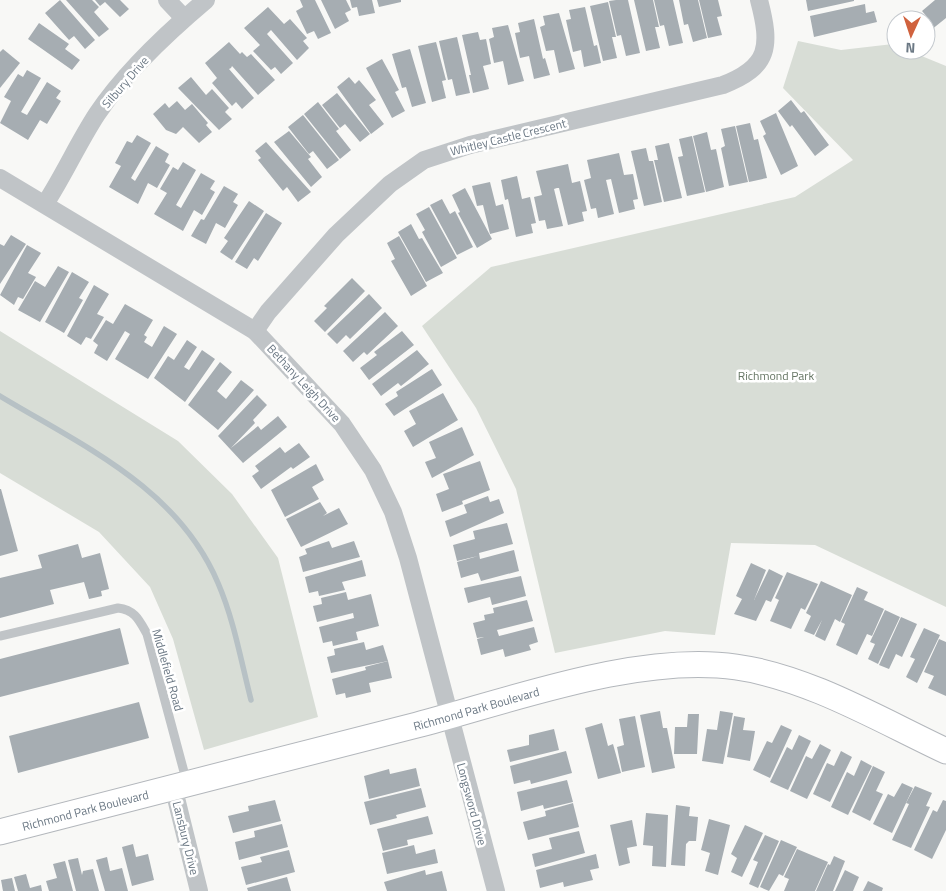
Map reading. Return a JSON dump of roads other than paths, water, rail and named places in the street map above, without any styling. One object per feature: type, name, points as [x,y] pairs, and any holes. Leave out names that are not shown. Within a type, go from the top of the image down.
[{"type":"street","points":[[167,0],[184,18]]},
{"type":"street","name":"Silbury Drive","points":[[45,204],[97,114],[117,87],[184,18],[206,0]]},
{"type":"street","name":"Whitley Castle Crescent","points":[[255,331],[268,312],[336,235],[390,184],[424,160],[470,145],[723,85],[745,77],[758,65],[764,53],[766,25],[760,0]]},
{"type":"street","name":"Bethany Leigh Drive","points":[[0,178],[255,331],[342,424],[374,470],[393,512],[408,558],[449,716]]},
{"type":"street","name":"Richmond Park Boulevard","points":[[0,832],[555,688],[625,672],[663,666],[703,664],[738,667],[805,685],[946,752]]},
{"type":"street","name":"Longsword Drive","points":[[449,716],[496,891]]},
{"type":"street","name":"Lansbury Drive","points":[[180,784],[199,891]]},
{"type":"lane","name":"Middlefield Road","points":[[0,636],[118,608],[128,610],[137,616],[147,634],[180,784]]},
{"type":"waterway","points":[[0,396],[95,452],[153,495],[179,521],[201,550],[224,597],[251,700]]},
{"type":"park label","name":"Richmond Park","points":[[776,375]]}]
